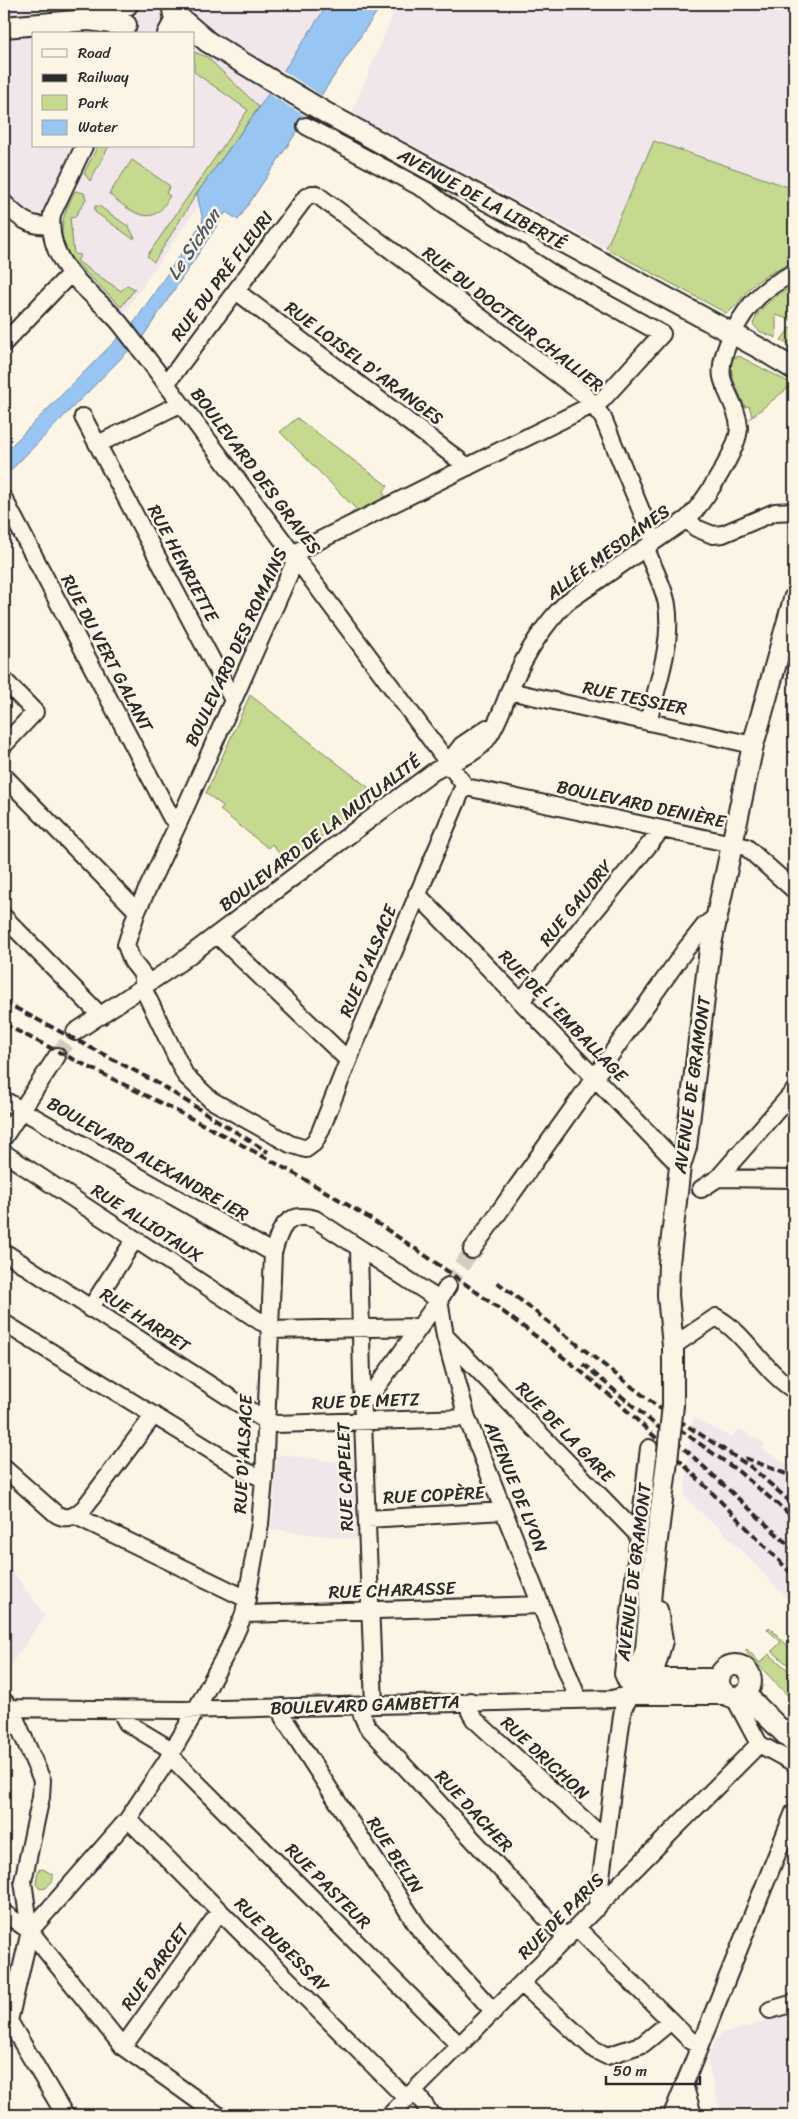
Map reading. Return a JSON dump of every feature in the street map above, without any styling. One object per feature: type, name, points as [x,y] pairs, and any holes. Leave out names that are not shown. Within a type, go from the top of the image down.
[{"type":"main road","name":"AVENUE DE LA LIBERTÉ","points":[[172,18],[190,32]]},
{"type":"main road","points":[[4,27],[89,20],[128,22]]},
{"type":"main road","name":"AVENUE DE LA LIBERTÉ","points":[[201,41],[261,73],[326,113],[761,349],[794,370]]},
{"type":"main road","name":"AVENUE DE LA LIBERTÉ","points":[[761,349],[794,363]]},
{"type":"main road","name":"AVENUE DE GRAMONT","points":[[632,1694],[646,1649],[652,1579],[673,1405],[673,1346],[668,1295],[669,1271],[680,1166],[686,1147],[710,949],[753,745],[793,609]]},
{"type":"main road","name":"AVENUE DE GRAMONT","points":[[651,1679],[662,1641],[652,1579]]},
{"type":"main road","points":[[632,1694],[651,1679],[735,1690],[794,1730]]},
{"type":"main road","points":[[735,1690],[794,1743]]},
{"type":"main road","name":"BOULEVARD GAMBETTA","points":[[632,1694],[735,1690]]},
{"type":"street","name":"BOULEVARD DES ROMAINS","points":[[306,126],[429,192],[444,204],[552,274],[662,334],[602,400],[300,550],[178,824],[137,911],[130,930],[140,954],[146,977],[185,1075],[211,1100],[290,1144],[306,1149]]},
{"type":"street","points":[[4,203],[20,220],[34,225],[51,225],[52,214],[83,148]]},
{"type":"street","name":"RUE DU PRÉ FLEURI","points":[[166,384],[306,197],[312,194]]},
{"type":"street","name":"RUE DU DOCTEUR CHALLIER","points":[[312,194],[318,196],[570,384],[594,404],[603,418],[650,545],[666,602],[668,616],[667,642],[648,722]]},
{"type":"street","name":"BOULEVARD DES GRAVES","points":[[51,225],[54,246],[70,274],[118,321],[147,358],[466,787]]},
{"type":"street","points":[[4,343],[70,274]]},
{"type":"street","name":"ALLÉE MESDAMES","points":[[448,763],[462,745],[496,722],[509,691],[537,637],[550,618],[567,602],[687,519],[705,498],[738,436],[737,416],[722,375],[723,356],[738,323],[759,295],[781,280],[794,274]]},
{"type":"street","name":"RUE LOISEL D'ARANGES","points":[[236,290],[468,467]]},
{"type":"street","points":[[98,444],[180,404]]},
{"type":"street","name":"RUE HENRIETTE","points":[[83,417],[233,700]]},
{"type":"street","name":"RUE DU VERT GALANT","points":[[4,499],[166,808],[178,824]]},
{"type":"street","name":"ALLÉE MESDAMES","points":[[687,519],[696,528],[712,536],[723,534],[775,512],[794,511]]},
{"type":"street","points":[[4,680],[35,712],[4,745]]},
{"type":"street","name":"RUE TESSIER","points":[[509,691],[753,745]]},
{"type":"street","name":"BOULEVARD DE LA MUTUALITÉ","points":[[4,917],[99,1013],[146,977],[217,935],[433,772],[448,763]]},
{"type":"street","points":[[4,776],[137,911]]},
{"type":"street","name":"BOULEVARD DENIÈRE","points":[[466,787],[746,847],[794,890]]},
{"type":"street","name":"RUE D'ALSACE","points":[[306,1149],[314,1143],[320,1132],[417,894],[461,792],[466,787]]},
{"type":"street","name":"RUE GAUDRY","points":[[521,1001],[662,829]]},
{"type":"street","name":"RUE DE L'EMBALLAGE","points":[[417,894],[680,1166]]},
{"type":"street","points":[[472,1250],[686,949],[705,925],[717,916]]},
{"type":"street","points":[[217,935],[348,1060]]},
{"type":"street","points":[[686,949],[710,949]]},
{"type":"street","points":[[4,1137],[57,1056]]},
{"type":"street","points":[[701,1189],[718,1178],[794,1091]]},
{"type":"street","name":"BOULEVARD ALEXANDRE IER","points":[[4,1100],[273,1253]]},
{"type":"street","name":"RUE ALLIOTAUX","points":[[4,1153],[269,1327]]},
{"type":"street","points":[[718,1178],[794,1178]]},
{"type":"street","name":"RUE D'ALSACE","points":[[30,1931],[128,1819],[196,1709],[229,1648],[246,1606],[260,1524],[264,1479],[273,1253],[283,1227],[291,1219],[301,1215],[315,1219],[359,1248]]},
{"type":"street","points":[[90,1309],[136,1239]]},
{"type":"street","points":[[359,1248],[444,1293],[371,1395],[362,1403]]},
{"type":"street","name":"RUE CAPELET","points":[[359,1248],[362,1403],[370,1610],[368,1705]]},
{"type":"street","name":"RUE HARPET","points":[[4,1252],[266,1422]]},
{"type":"street","name":"AVENUE DE LYON","points":[[444,1293],[445,1336],[467,1418],[578,1699]]},
{"type":"street","points":[[673,1346],[716,1317],[730,1325],[772,1371],[794,1390]]},
{"type":"street","points":[[4,1323],[241,1469],[264,1479]]},
{"type":"street","points":[[269,1327],[361,1328],[420,1326]]},
{"type":"street","name":"RUE DE LA GARE","points":[[445,1336],[638,1535]]},
{"type":"street","points":[[456,1378],[485,1379]]},
{"type":"street","points":[[4,1468],[56,1514],[67,1518],[76,1516],[154,1415]]},
{"type":"street","name":"RUE DE METZ","points":[[266,1422],[276,1424],[467,1418]]},
{"type":"street","name":"AVENUE DE GRAMONT","points":[[596,1908],[623,1708],[632,1694],[623,1674],[649,1448]]},
{"type":"street","name":"RUE COPÈRE","points":[[367,1518],[504,1511]]},
{"type":"street","points":[[76,1516],[246,1606]]},
{"type":"street","name":"RUE CHARASSE","points":[[246,1606],[370,1610],[541,1606]]},
{"type":"street","points":[[735,1690],[759,1744],[794,1763]]},
{"type":"street","name":"BOULEVARD GAMBETTA","points":[[6,1706],[120,1710],[196,1709],[612,1699],[632,1694]]},
{"type":"street","name":"RUE DRICHON","points":[[470,1701],[470,1712],[474,1719],[595,1830],[606,1832]]},
{"type":"street","name":"RUE DACHER","points":[[368,1705],[362,1715],[367,1726],[572,1933],[690,2040],[700,2045]]},
{"type":"street","points":[[6,1706],[42,1780],[41,1796],[23,1881],[30,1931],[6,2027],[65,2115]]},
{"type":"street","name":"RUE BELIN","points":[[282,1707],[283,1717],[420,1930],[494,2012]]},
{"type":"street","name":"RUE PASTEUR","points":[[120,1710],[128,1723],[167,1747],[176,1762],[460,2046]]},
{"type":"street","name":"RUE DE PARIS","points":[[390,2115],[759,1744]]},
{"type":"street","points":[[672,2115],[794,1812]]},
{"type":"street","name":"RUE DUBESSAY","points":[[128,1819],[220,1912],[410,2095],[422,2100],[431,2115]]},
{"type":"street","name":"RUE DARCET","points":[[123,2047],[220,1912]]},
{"type":"street","points":[[4,1913],[30,1931],[123,2047],[218,2115]]},
{"type":"street","points":[[522,1984],[595,2050],[607,2056],[643,2044],[670,2021]]},
{"type":"street","points":[[770,2010],[794,2004]]},
{"type":"street","points":[[684,2084],[692,2115]]},
{"type":"shaded area","points":[[4,4],[328,4],[256,112],[197,193],[200,204],[124,313],[4,195]]},
{"type":"shaded area","points":[[397,4],[794,4],[794,189],[654,141],[606,248],[352,113]]},
{"type":"shaded area","points":[[693,1417],[732,1438],[738,1428],[765,1444],[762,1449],[794,1468],[794,1606],[717,1525],[713,1524],[684,1496]]},
{"type":"shaded area","points":[[276,1454],[355,1464],[358,1540],[270,1529],[274,1506]]},
{"type":"shaded area","points":[[4,1560],[45,1616],[4,1674]]},
{"type":"shaded area","points":[[794,2014],[794,2115],[721,2115],[707,2059],[716,2039],[721,2034]]},
{"type":"green space","points":[[195,52],[207,57],[259,107],[197,193],[154,262],[147,256],[248,110],[195,73]]},
{"type":"green space","points":[[654,141],[794,189],[794,262],[760,280],[726,313],[606,248]]},
{"type":"green space","points":[[97,148],[108,148],[90,181],[84,173]]},
{"type":"green space","points":[[132,160],[170,186],[166,193],[170,196],[161,209],[152,215],[146,216],[132,211],[109,194]]},
{"type":"green space","points":[[75,191],[84,193],[86,199],[75,217],[70,218],[74,254],[81,255],[77,261],[121,291],[127,285],[135,289],[121,307],[71,258],[66,249],[63,240],[62,224]]},
{"type":"green space","points":[[95,206],[99,206],[129,227],[135,238],[132,238],[95,212]]},
{"type":"green space","points":[[794,286],[794,321],[776,315],[776,338],[759,331],[753,324],[764,306]]},
{"type":"green space","points":[[790,328],[794,329],[794,346],[781,340]]},
{"type":"green space","points":[[739,356],[794,385],[794,392],[788,388],[749,419],[752,416],[749,406],[745,407],[733,379],[731,369],[732,359]]},
{"type":"green space","points":[[297,418],[388,486],[383,492],[386,498],[347,517],[356,509],[280,432]]},
{"type":"green space","points":[[250,695],[378,795],[286,863],[272,844],[268,848],[220,810],[223,806],[206,793]]},
{"type":"green space","points":[[769,1627],[794,1652],[794,1670],[772,1651],[781,1642],[767,1629]]},
{"type":"green space","points":[[747,1649],[760,1663],[769,1654],[794,1675],[794,1690],[790,1693],[794,1698],[794,1702],[745,1651]]},
{"type":"green space","points":[[43,1869],[53,1875],[53,1880],[46,1888],[40,1889],[36,1884],[38,1870]]},
{"type":"water","name":"Le Sichon","points":[[328,4],[382,4],[238,220],[226,212],[144,335],[4,477],[4,453],[136,320],[203,221],[197,193],[256,112]]},
{"type":"pier","points":[[282,70],[324,97],[310,119],[267,93]]},
{"type":"tunnel","points":[[57,1056],[75,1032]]},
{"type":"tunnel","points":[[448,1286],[472,1250]]},
{"type":"railway","points":[[4,1002],[154,1081],[268,1152]]},
{"type":"railway","points":[[4,1024],[208,1127],[288,1170],[395,1235],[481,1295],[579,1370],[646,1428],[794,1576]]},
{"type":"railway","points":[[497,1282],[658,1407],[751,1467],[794,1505]]},
{"type":"railway","points":[[583,1364],[689,1453],[794,1550]]},
{"type":"railway","points":[[679,1429],[738,1471],[794,1518]]},
{"type":"railway","points":[[745,1458],[794,1477]]}]
